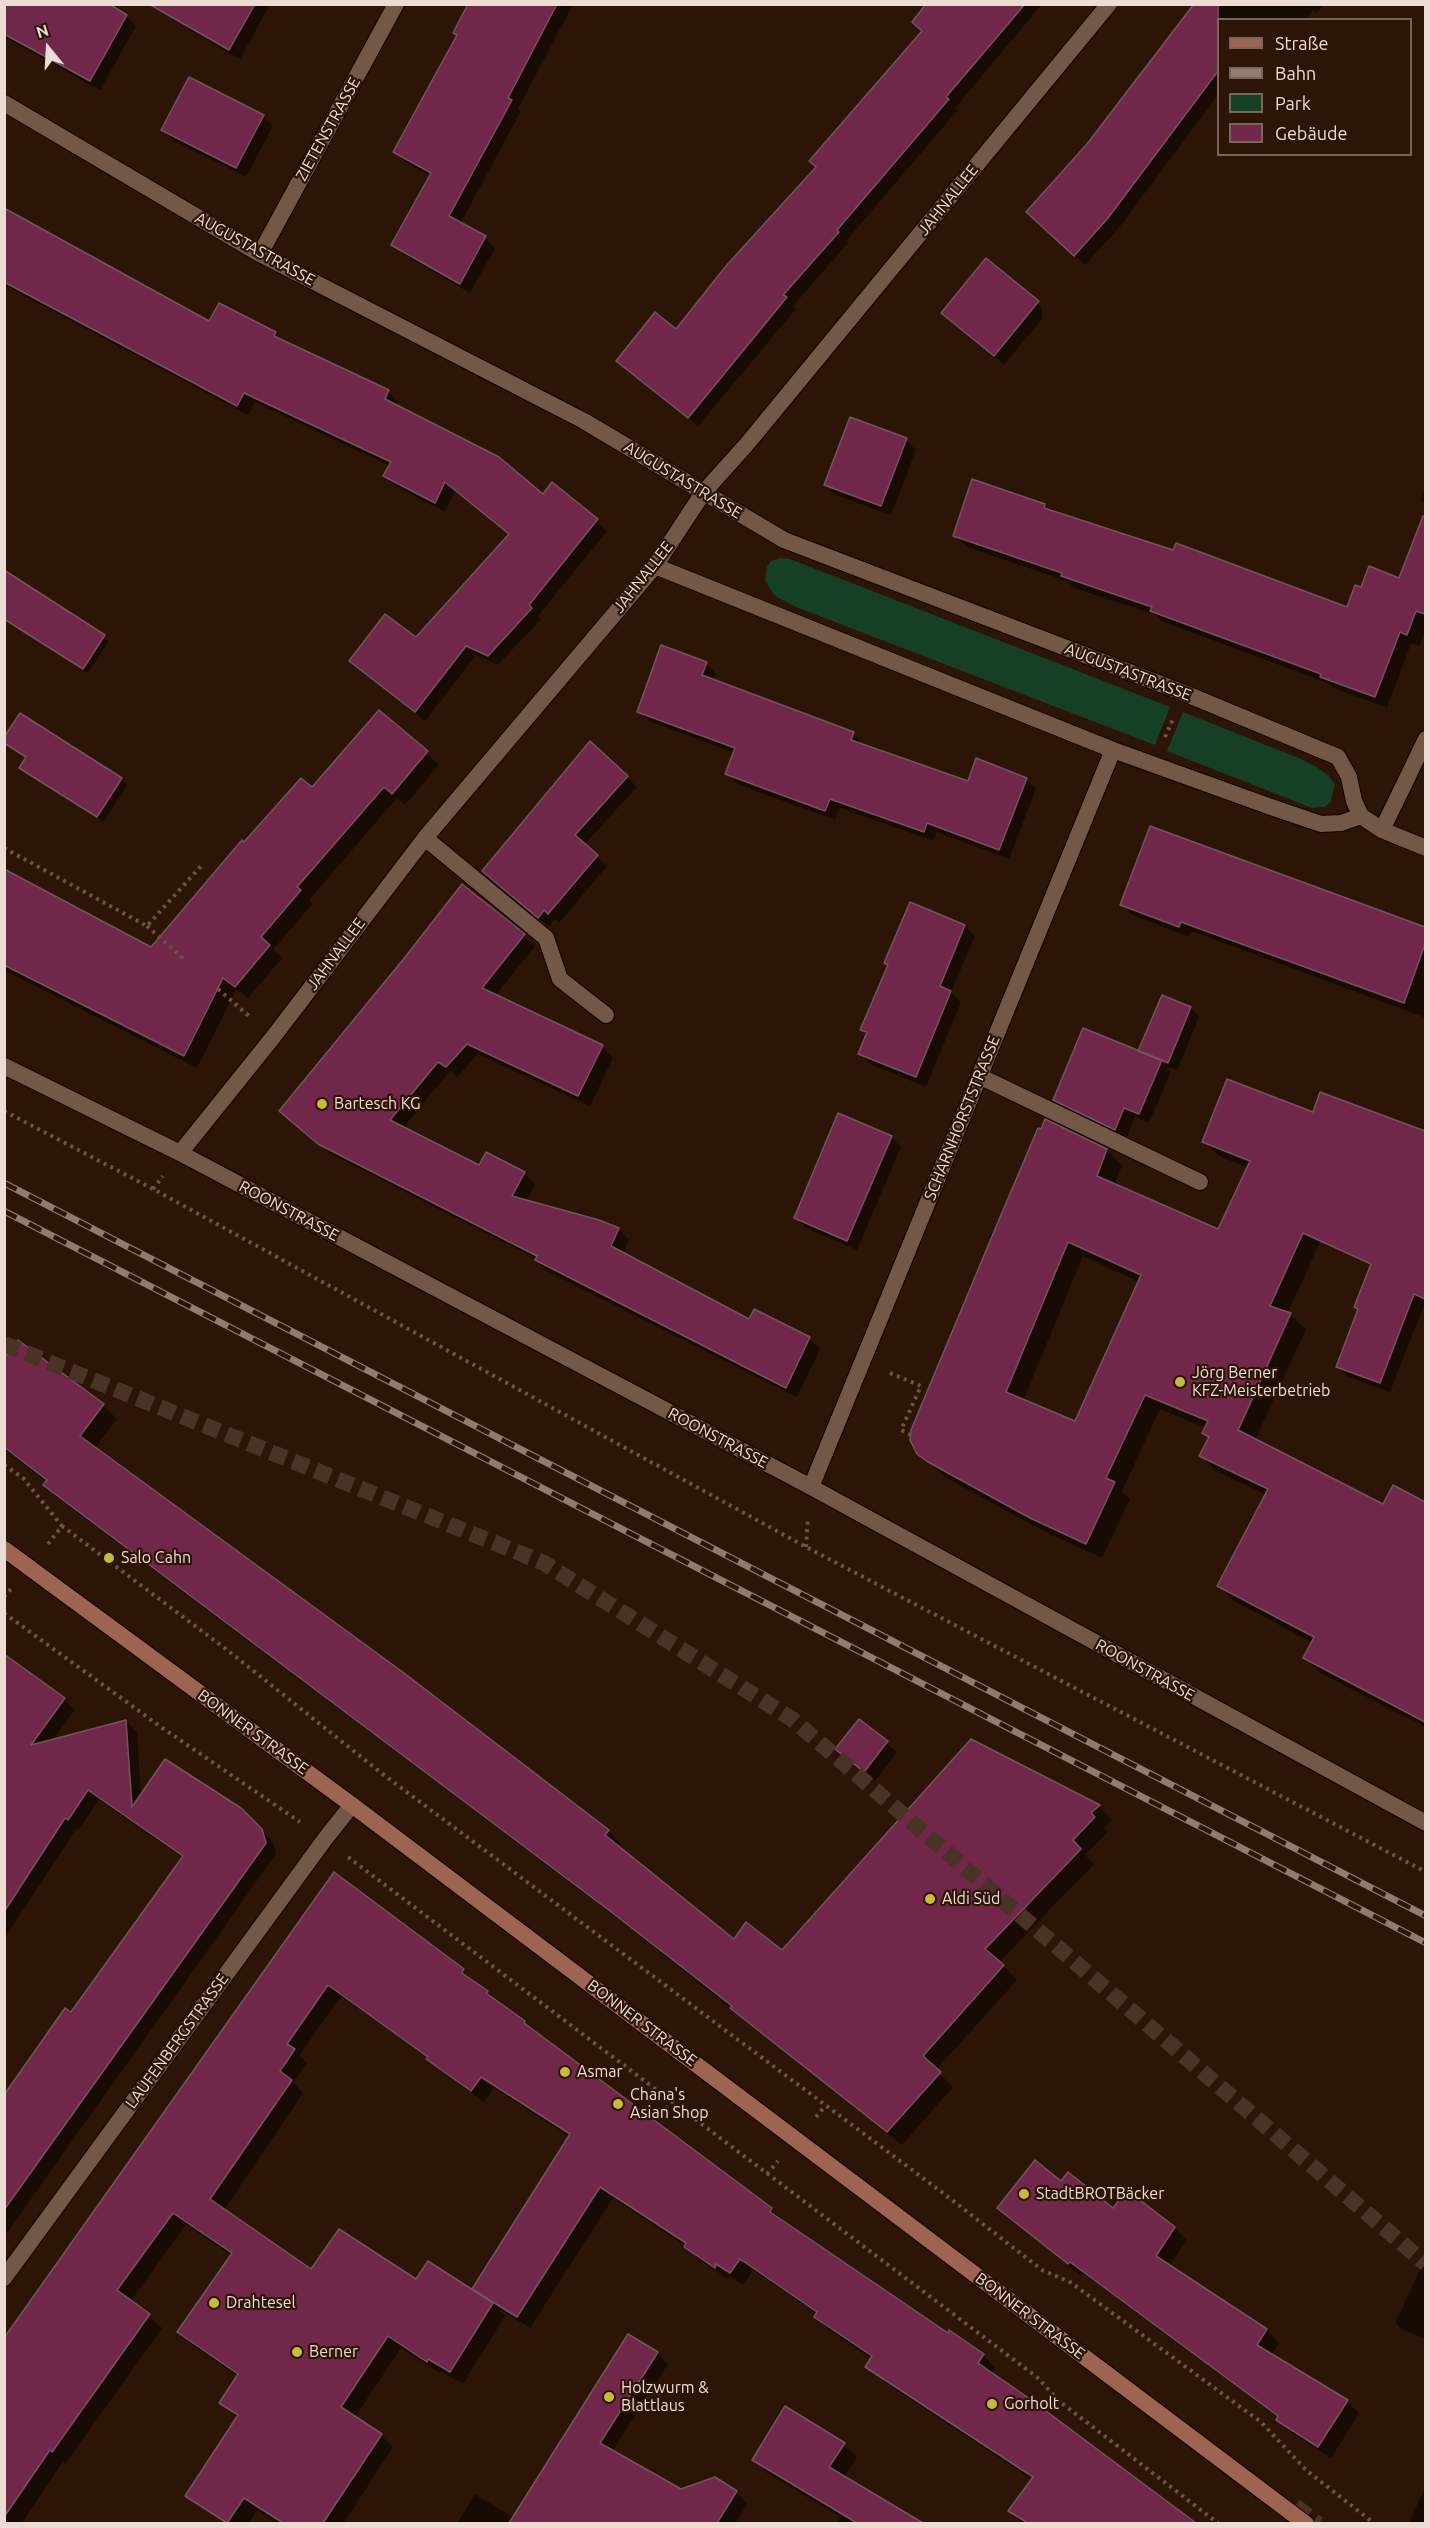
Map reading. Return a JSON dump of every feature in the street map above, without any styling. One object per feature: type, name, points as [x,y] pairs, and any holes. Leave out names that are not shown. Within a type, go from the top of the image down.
[{"type":"main road","name":"BONNER STRASSE","points":[[4,1549],[352,1805],[1306,2523]]},
{"type":"street","name":"ZIETENSTRASSE","points":[[260,254],[396,4]]},
{"type":"street","name":"JAHNALLEE","points":[[180,1153],[274,1036],[425,838],[655,566],[703,493],[754,435],[1109,4]]},
{"type":"street","name":"AUGUSTASTRASSE","points":[[4,103],[260,254],[584,421],[784,540],[1185,693],[1338,757],[1349,777],[1354,801],[1361,816]]},
{"type":"street","points":[[655,566],[1113,750],[1321,824],[1341,823],[1361,816],[1382,830],[1425,848]]},
{"type":"street","points":[[1382,830],[1425,739]]},
{"type":"street","name":"SCHARNHORSTSTRASSE","points":[[811,1487],[1113,750]]},
{"type":"street","points":[[425,838],[546,938],[560,979],[606,1015]]},
{"type":"street","name":"ROONSTRASSE","points":[[4,1066],[180,1153],[811,1487],[1425,1823]]},
{"type":"street","points":[[979,1076],[1200,1182]]},
{"type":"street","name":"LAUFENBERGSTRASSE","points":[[4,2278],[352,1805]]},
{"type":"path","points":[[1152,764],[1185,693]]},
{"type":"path","points":[[4,848],[147,926],[183,958]]},
{"type":"path","points":[[147,926],[201,866]]},
{"type":"path","points":[[218,989],[274,1036]]},
{"type":"path","points":[[4,1111],[163,1195],[806,1547],[1425,1872]]},
{"type":"path","points":[[862,1362],[921,1386],[901,1430],[911,1435]]},
{"type":"path","points":[[4,1465],[23,1478],[62,1526],[231,1653],[390,1780],[943,2193],[1042,2270],[1070,2282],[1261,2422],[1306,2470],[1375,2523]]},
{"type":"path","points":[[4,1597],[62,1526]]},
{"type":"path","points":[[4,1613],[161,1727],[325,1839],[1038,2378],[1059,2402],[1220,2523]]},
{"type":"green space","points":[[780,558],[790,559],[1170,707],[1155,745],[796,607],[775,596],[765,581],[767,567],[771,561]]},
{"type":"green space","points":[[1183,712],[1318,768],[1329,776],[1335,785],[1330,803],[1324,807],[1312,808],[1167,751]]},
{"type":"building","points":[[4,4],[109,4],[127,15],[90,81],[4,34]]},
{"type":"building","points":[[149,4],[255,4],[229,50]]},
{"type":"building","points":[[468,4],[557,4],[508,98],[512,100],[449,216],[486,236],[460,284],[391,245],[431,173],[393,152],[457,35],[453,33]]},
{"type":"building","points":[[926,4],[1025,4],[946,97],[949,99],[837,230],[839,232],[783,295],[787,297],[688,418],[616,361],[655,312],[676,329],[726,266],[816,167],[809,161],[922,31],[912,22]]},
{"type":"building","points":[[1194,4],[1218,4],[1217,72],[1108,218],[1074,256],[1026,212],[1087,144]]},
{"type":"building","points":[[189,77],[264,115],[236,168],[161,130]]},
{"type":"building","points":[[4,208],[209,321],[219,303],[276,332],[274,336],[389,390],[385,399],[499,457],[543,494],[552,482],[598,519],[529,605],[532,608],[488,656],[466,646],[415,712],[349,661],[385,614],[416,637],[509,534],[445,482],[435,503],[383,476],[391,462],[244,393],[237,406],[4,282]]},
{"type":"building","points":[[986,258],[1039,301],[994,356],[941,313]]},
{"type":"building","points":[[850,417],[907,438],[881,506],[824,485]]},
{"type":"building","points":[[972,479],[1045,504],[1044,508],[1173,550],[1176,543],[1347,607],[1355,585],[1361,587],[1369,566],[1399,578],[1423,516],[1425,516],[1425,614],[1416,611],[1407,635],[1400,632],[1375,697],[1320,677],[1321,674],[1150,611],[1152,607],[953,536]]},
{"type":"building","points":[[4,570],[105,635],[83,669],[4,619]]},
{"type":"building","points":[[661,645],[707,662],[702,675],[854,732],[851,740],[968,781],[976,758],[1027,778],[999,850],[927,823],[924,832],[830,799],[825,811],[725,774],[735,748],[637,712]]},
{"type":"building","points":[[379,710],[428,751],[392,794],[384,787],[297,887],[301,890],[261,937],[270,945],[235,987],[223,978],[184,1056],[4,965],[4,869],[151,947],[242,840],[244,842],[301,778],[312,787]]},
{"type":"building","points":[[20,713],[122,778],[97,817],[19,768],[26,757],[4,743],[4,737]]},
{"type":"building","points":[[590,741],[628,776],[575,835],[598,855],[548,914],[544,910],[538,918],[482,871]]},
{"type":"building","points":[[1150,826],[1425,927],[1425,944],[1404,1003],[1181,922],[1179,927],[1120,905]]},
{"type":"building","points":[[462,884],[525,934],[482,988],[603,1045],[578,1096],[467,1044],[446,1067],[438,1062],[390,1120],[479,1165],[486,1152],[525,1172],[512,1196],[599,1220],[619,1228],[611,1246],[749,1319],[754,1309],[810,1337],[786,1388],[535,1260],[537,1256],[318,1144],[279,1111]]},
{"type":"building","points":[[910,902],[965,925],[940,986],[951,991],[916,1077],[858,1054],[867,1032],[860,1030],[888,965],[884,963]]},
{"type":"building","points":[[1162,995],[1191,1007],[1168,1063],[1138,1051]]},
{"type":"building","points":[[1083,1028],[1162,1060],[1139,1114],[1124,1108],[1115,1130],[1053,1100]]},
{"type":"building","points":[[1227,1079],[1313,1112],[1320,1092],[1425,1131],[1425,1299],[1414,1294],[1380,1383],[1336,1367],[1358,1309],[1354,1307],[1371,1264],[1303,1233],[1270,1306],[1291,1313],[1238,1430],[1383,1504],[1393,1485],[1425,1502],[1425,1722],[1303,1658],[1314,1637],[1217,1586],[1268,1489],[1199,1456],[1209,1437],[1202,1433],[1208,1421],[1145,1395],[1106,1478],[1115,1482],[1086,1544],[1030,1518],[928,1462],[917,1454],[910,1440],[911,1430],[1001,1215],[1038,1128],[1041,1129],[1045,1119],[1107,1149],[1097,1176],[1218,1229],[1250,1161],[1202,1142]],"holes":[[[1068,1242],[1141,1275],[1075,1421],[1006,1392]]]},
{"type":"building","points":[[838,1113],[892,1136],[847,1241],[794,1218]]},
{"type":"building","points":[[18,1340],[104,1404],[80,1436],[404,1673],[583,1810],[609,1830],[605,1835],[734,1939],[746,1922],[782,1950],[971,1739],[1100,1805],[1091,1813],[1095,1817],[1073,1840],[1081,1849],[985,1949],[1004,1965],[923,2056],[941,2072],[887,2132],[730,2008],[732,2006],[610,1911],[43,1485],[47,1480],[4,1447],[4,1358]]},
{"type":"building","points":[[4,1654],[65,1698],[31,1745],[126,1720],[132,1807],[165,1759],[241,1808],[262,1829],[266,1843],[4,2210],[4,2095],[65,2008],[71,2012],[183,1856],[88,1790],[68,1820],[65,1818],[4,1912]]},
{"type":"building","points":[[859,1719],[888,1741],[864,1772],[835,1749]]},
{"type":"building","points":[[334,1872],[464,1969],[462,1973],[488,1991],[486,1993],[525,2021],[524,2023],[772,2208],[770,2212],[948,2333],[949,2330],[984,2354],[978,2363],[1196,2523],[1028,2523],[1008,2511],[1033,2477],[865,2367],[872,2356],[814,2317],[817,2312],[740,2259],[730,2273],[716,2264],[715,2268],[684,2247],[686,2243],[600,2187],[517,2317],[472,2289],[570,2134],[481,2077],[471,2091],[328,1985],[287,2044],[295,2049],[280,2071],[292,2080],[210,2199],[311,2269],[339,2229],[416,2279],[428,2261],[493,2303],[450,2372],[428,2359],[427,2362],[388,2336],[341,2407],[382,2434],[323,2523],[283,2523],[244,2498],[227,2523],[185,2496],[238,2415],[219,2403],[238,2374],[177,2332],[232,2253],[173,2213],[117,2290],[150,2314],[4,2517],[4,2338]]},
{"type":"building","points":[[1035,2160],[1061,2181],[1068,2172],[1113,2208],[1127,2190],[1175,2227],[1156,2256],[1267,2329],[1257,2345],[1348,2400],[1318,2447],[1276,2420],[1278,2416],[1070,2262],[1068,2264],[997,2208]]},
{"type":"building","name":"Holzwurm & Blattlaus","points":[[628,2334],[658,2352],[600,2443],[681,2489],[715,2477],[737,2491],[717,2523],[509,2523]]},
{"type":"building","points":[[785,2406],[845,2443],[829,2467],[923,2523],[857,2523],[752,2460]]},
{"type":"tunnel","points":[[4,1344],[544,1563],[792,1719],[1426,2264]]},
{"type":"tunnel","points":[[1295,2506],[1318,2524]]},
{"type":"railway","points":[[4,1183],[1426,1916]]},
{"type":"railway","points":[[4,1211],[1426,1943]]},
{"type":"place","name":"Bartesch KG","points":[[322,1104]]},
{"type":"place","name":"Jörg Berner KFZ-Meisterbetrieb","points":[[1180,1382]]},
{"type":"place","name":"Salo Cahn","points":[[109,1558]]},
{"type":"place","name":"Aldi Süd","points":[[930,1899]]},
{"type":"place","name":"Asmar","points":[[565,2072]]},
{"type":"place","name":"Chana's Asian Shop","points":[[618,2104]]},
{"type":"place","name":"StadtBROTBäcker","points":[[1024,2194]]},
{"type":"place","name":"Drahtesel","points":[[214,2303]]},
{"type":"place","name":"Berner","points":[[297,2352]]},
{"type":"place","name":"Holzwurm & Blattlaus","points":[[609,2397]]},
{"type":"place","name":"Gorholt","points":[[992,2404]]}]
